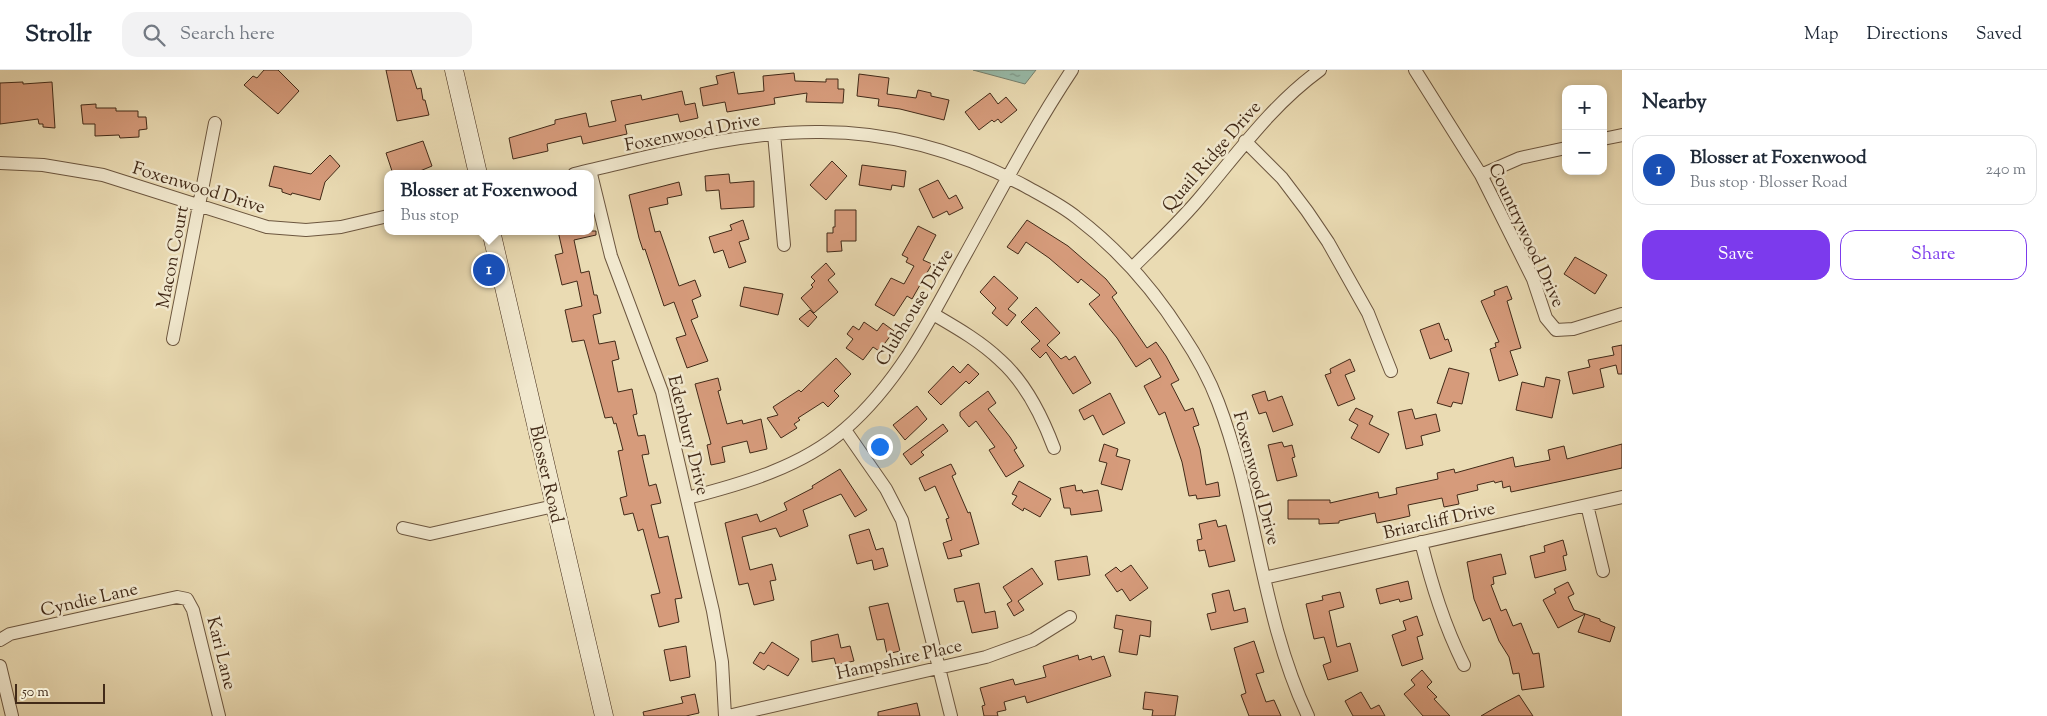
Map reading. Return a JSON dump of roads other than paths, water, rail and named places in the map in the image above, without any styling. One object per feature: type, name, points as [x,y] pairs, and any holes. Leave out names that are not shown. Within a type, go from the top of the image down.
[{"type":"street","points":[[454,70],[477,170]]},
{"type":"street","name":"Clubhouse Drive","points":[[687,498],[732,487],[774,471],[810,453],[845,430],[881,392],[916,343],[1046,108],[1072,70]]},
{"type":"street","name":"Quail Ridge Drive","points":[[1132,268],[1180,222],[1245,141],[1280,103],[1320,70]]},
{"type":"street","name":"Countrywood Drive","points":[[1415,70],[1481,175],[1533,279],[1546,318],[1556,330],[1574,329],[1622,314]]},
{"type":"street","name":"Macon Court","points":[[173,340],[215,123]]},
{"type":"street","name":"Foxenwood Drive","points":[[590,170],[732,139],[816,132],[862,134],[897,139],[939,149],[974,161],[1053,201],[1077,218],[1132,268],[1173,319],[1197,357],[1218,400],[1236,457],[1276,628],[1296,689],[1308,716]]},
{"type":"street","points":[[774,134],[784,245]]},
{"type":"street","points":[[1607,139],[1622,135]]},
{"type":"street","points":[[1245,141],[1282,178],[1328,242],[1368,313],[1391,371]]},
{"type":"street","points":[[1481,175],[1520,158],[1562,149]]},
{"type":"street","name":"Foxenwood Drive","points":[[0,163],[43,164],[102,175],[267,227],[306,230],[341,227],[384,217]]},
{"type":"street","name":"Edenbury Drive","points":[[594,186],[611,256],[662,392],[713,611],[722,662],[727,716]]},
{"type":"street","name":"Blosser Road","points":[[492,235],[604,716]]},
{"type":"street","points":[[933,314],[970,336],[1001,361],[1022,385],[1042,417],[1054,448]]},
{"type":"street","points":[[845,430],[886,489],[902,520],[951,716]]},
{"type":"street","name":"Briarcliff Drive","points":[[1264,578],[1622,497]]},
{"type":"street","points":[[1587,505],[1603,571]]},
{"type":"street","points":[[403,528],[430,534],[554,506]]},
{"type":"street","points":[[1421,542],[1433,590],[1452,641],[1464,665]]},
{"type":"street","name":"Cyndie Lane","points":[[0,640],[10,634],[176,597],[187,599]]},
{"type":"street","name":"Kari Lane","points":[[187,599],[193,610],[219,716]]},
{"type":"street","name":"Hampshire Place","points":[[727,716],[986,657],[1033,640],[1070,617]]},
{"type":"street","points":[[0,666],[12,716]]},
{"type":"water","points":[[973,70],[1036,70],[1025,84]]},
{"type":"place","name":"Blosser at Foxenwood","points":[[489,270]]}]
